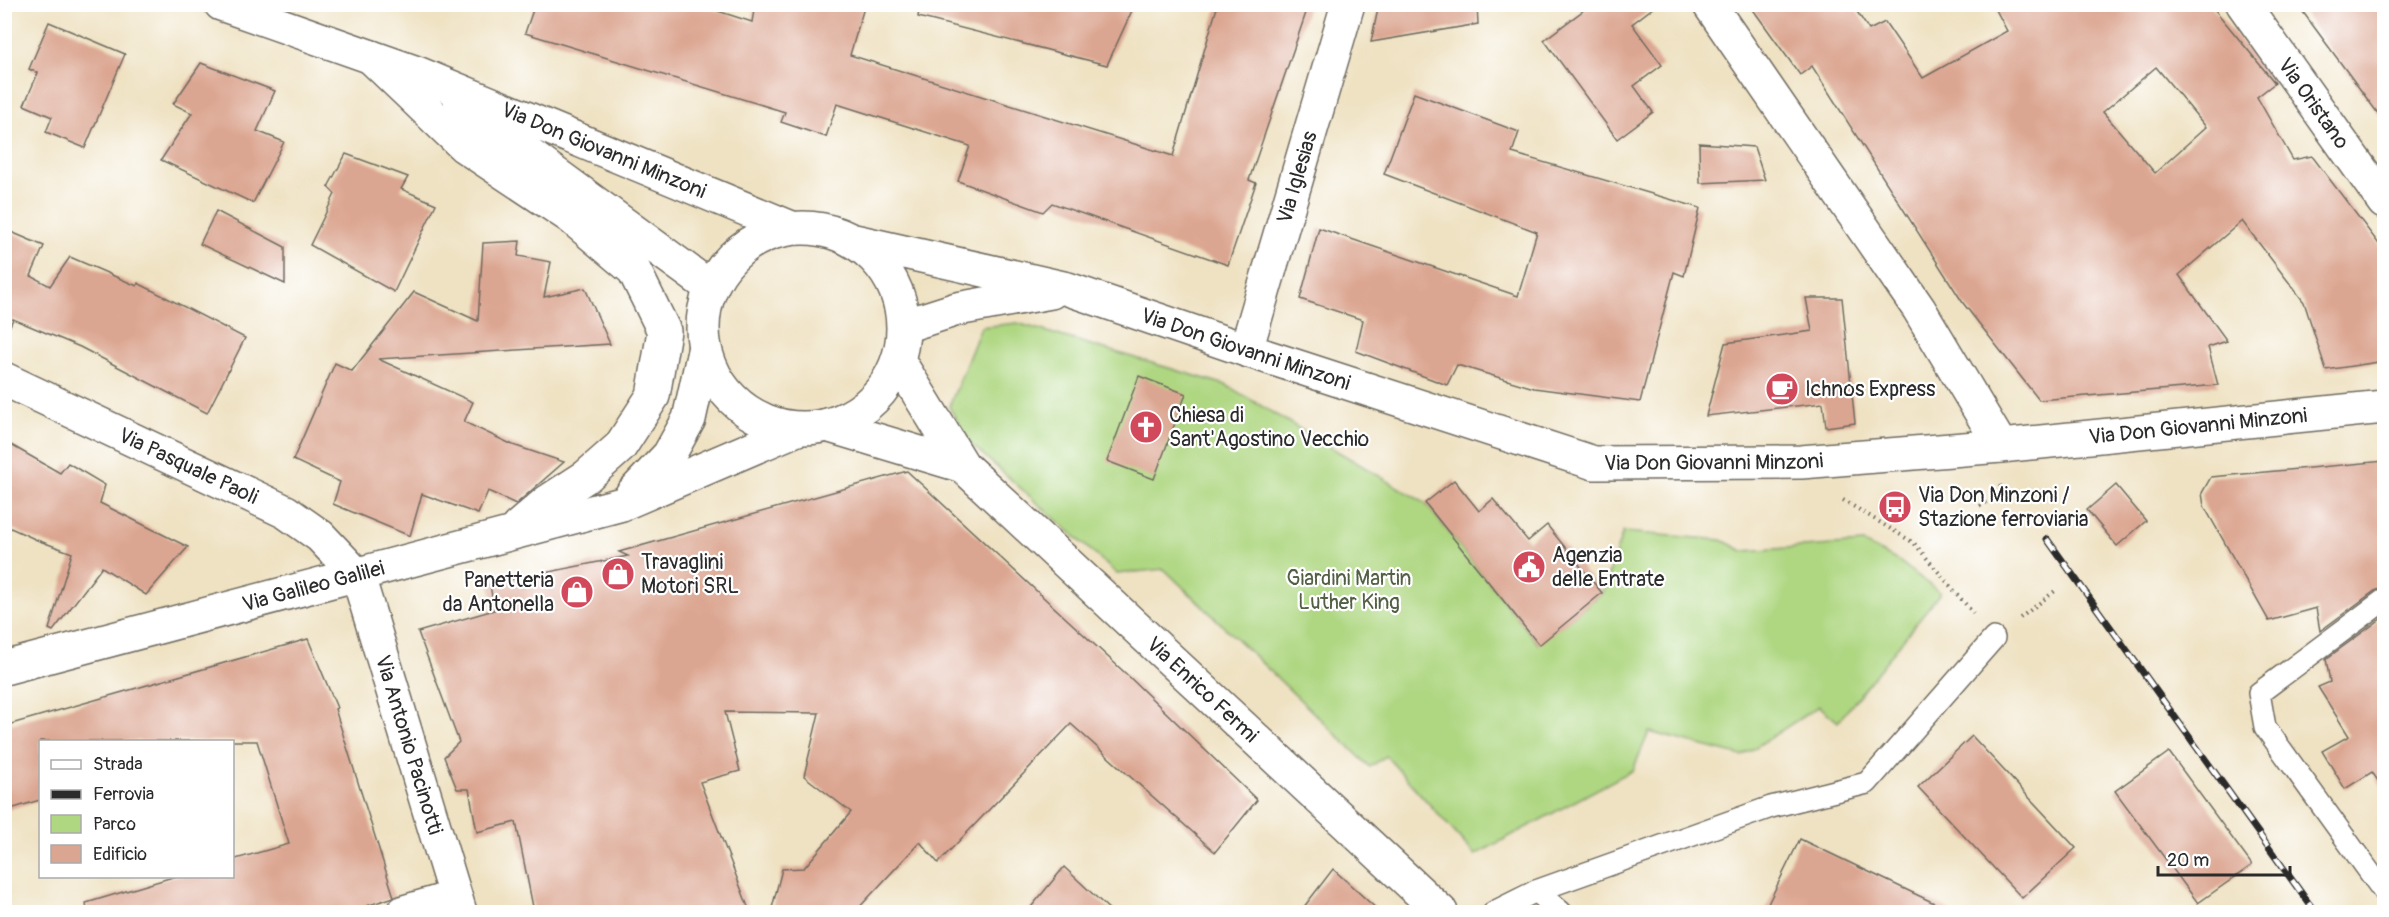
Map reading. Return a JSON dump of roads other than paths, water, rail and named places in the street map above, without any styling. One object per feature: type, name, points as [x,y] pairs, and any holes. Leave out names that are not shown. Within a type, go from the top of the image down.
[{"type":"main road","name":"Via Don Giovanni Minzoni","points":[[221,4],[267,12],[370,57],[417,73],[789,227]]},
{"type":"main road","name":"Via Iglesias","points":[[1246,350],[1348,4]]},
{"type":"main road","points":[[1709,4],[1919,309],[2001,446]]},
{"type":"main road","name":"Via Oristano","points":[[2243,4],[2385,202]]},
{"type":"main road","points":[[370,57],[464,146],[571,217],[634,270],[664,331],[653,396],[620,447],[588,476],[547,502],[508,535]]},
{"type":"main road","name":"Via Don Giovanni Minzoni","points":[[417,73],[710,287]]},
{"type":"main road","points":[[622,504],[669,455],[689,419],[704,351],[702,319],[710,287],[729,258],[756,237],[789,227],[823,228],[855,241],[880,263],[898,293],[904,326],[898,360],[884,389],[860,412],[830,426],[797,429],[766,423],[737,406],[716,381],[704,351]]},
{"type":"main road","name":"Via Don Giovanni Minzoni","points":[[855,241],[1068,289],[1246,350],[1594,463],[1801,462],[2001,446],[2385,406]]},
{"type":"main road","name":"Via Don Giovanni Minzoni","points":[[904,326],[957,309],[1068,289]]},
{"type":"main road","name":"Via Enrico Fermi","points":[[898,360],[963,466],[1441,912]]},
{"type":"main road","name":"Via Pasquale Paoli","points":[[4,379],[286,512],[320,536],[358,576]]},
{"type":"main road","name":"Via Enrico Fermi","points":[[830,426],[963,466]]},
{"type":"main road","name":"Via Galileo Galilei","points":[[4,668],[358,576],[622,504],[797,429]]},
{"type":"main road","name":"Via Antonio Pacinotti","points":[[358,576],[458,905]]},
{"type":"main road","points":[[404,912],[458,905]]},
{"type":"lane","points":[[2385,600],[2259,693],[2265,728],[2385,892]]},
{"type":"lane","points":[[1494,912],[1536,891],[1771,807],[1867,783],[1994,638]]},
{"type":"lane","points":[[1536,891],[1561,912]]},
{"type":"railway","points":[[2047,539],[2315,912]]},
{"type":"place","name":"Ichnos Express","points":[[1782,389]]},
{"type":"place","name":"Chiesa di Sant'Agostino Vecchio","points":[[1146,427]]},
{"type":"place","name":"Via Don Minzoni / Stazione ferroviaria","points":[[1895,507]]},
{"type":"place","name":"Agenzia delle Entrate","points":[[1529,567]]},
{"type":"place","name":"Travaglini Motori SRL","points":[[618,574]]},
{"type":"place","name":"Panetteria da Antonella","points":[[577,592]]},
{"type":"park label","name":"Giardini Martin Luther King","points":[[1349,590]]}]
